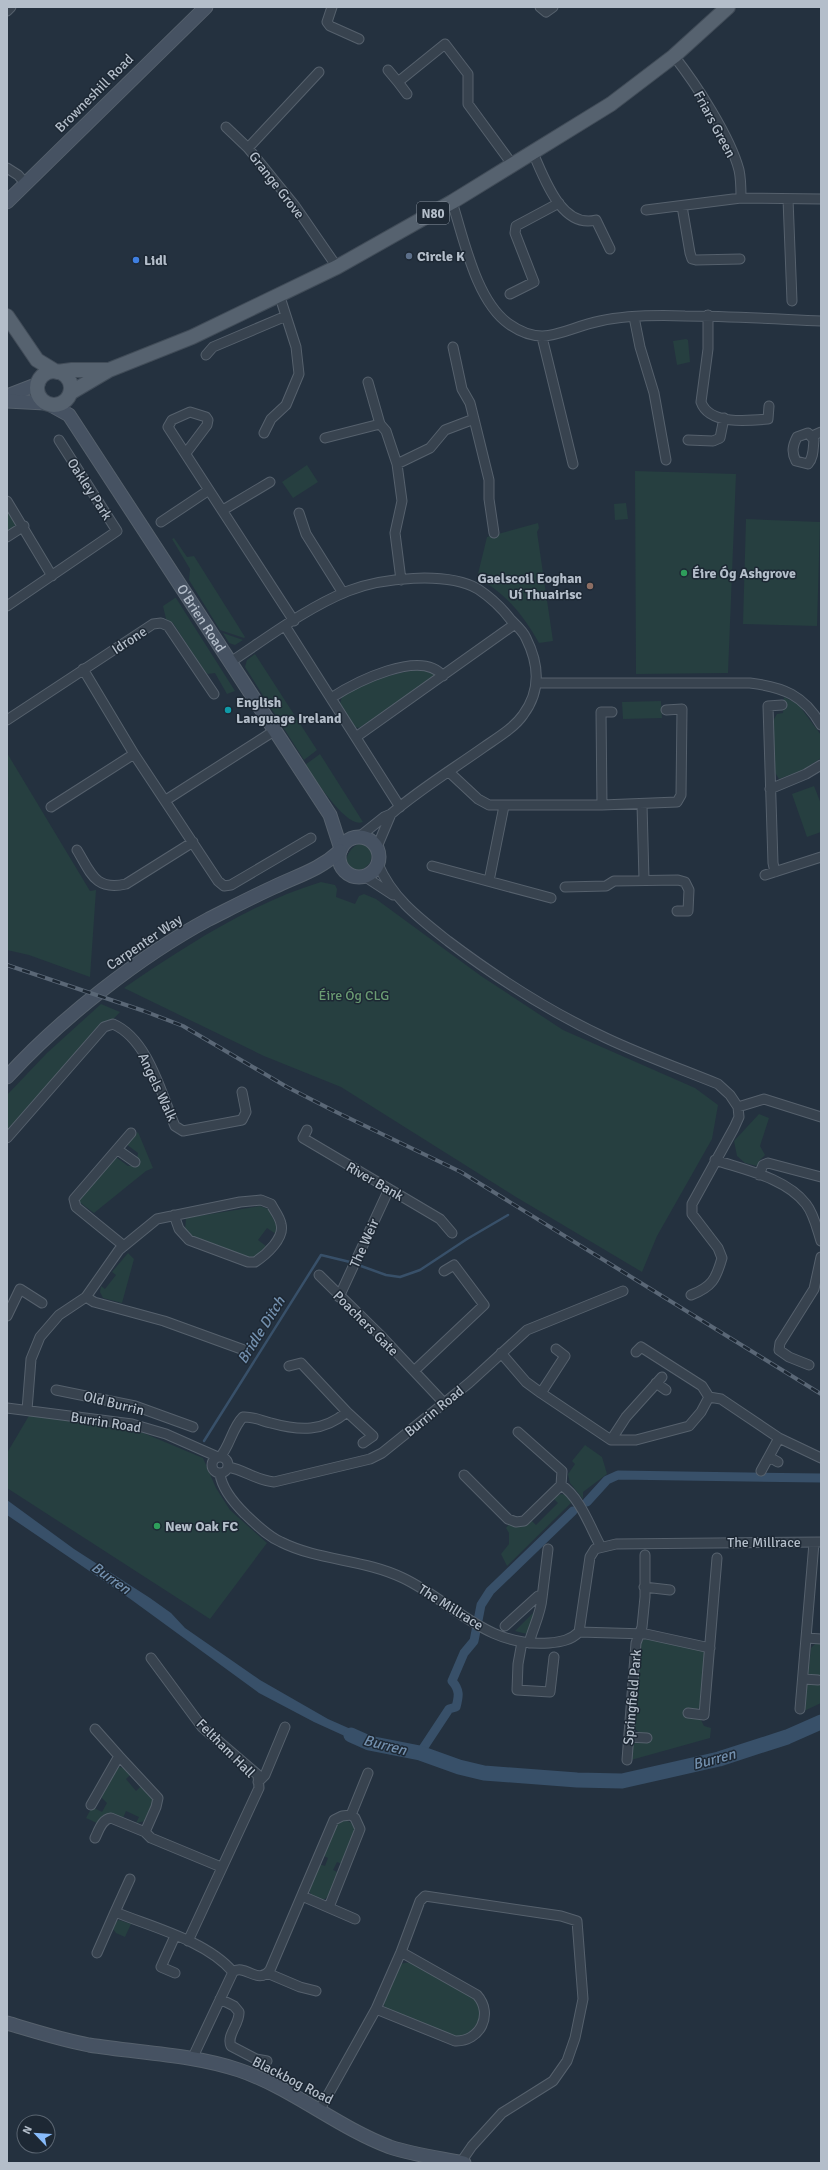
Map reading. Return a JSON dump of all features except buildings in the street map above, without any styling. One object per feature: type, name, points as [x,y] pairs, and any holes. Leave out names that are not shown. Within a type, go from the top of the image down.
[{"type":"main road","name":"N80","points":[[48,404],[62,404],[70,394],[109,370],[192,337],[337,267],[452,202],[611,104],[674,56],[728,7]]},
{"type":"main road","points":[[7,316],[37,360],[68,379],[70,394]]},
{"type":"main road","points":[[37,360],[38,394],[48,404]]},
{"type":"main road","name":"N80","points":[[38,383],[46,374],[56,372],[72,370],[109,370]]},
{"type":"street","points":[[7,11],[11,7]]},
{"type":"street","name":"Browneshill Road","points":[[7,202],[206,7]]},
{"type":"street","points":[[332,7],[326,22],[330,26],[359,39]]},
{"type":"street","points":[[540,7],[546,12],[553,7]]},
{"type":"street","points":[[398,82],[445,44],[468,74],[468,104],[512,164]]},
{"type":"street","name":"Friars Green","points":[[674,56],[714,117],[728,146],[739,171],[741,198]]},
{"type":"street","points":[[388,70],[407,94]]},
{"type":"street","name":"Grange Grove","points":[[319,72],[248,148],[295,206],[337,267]]},
{"type":"street","points":[[226,127],[248,148]]},
{"type":"street","points":[[533,153],[552,197],[573,217],[586,223],[596,220],[610,249]]},
{"type":"street","points":[[7,168],[18,175],[26,184]]},
{"type":"street","points":[[646,210],[741,198],[821,199]]},
{"type":"street","points":[[788,199],[792,301]]},
{"type":"street","points":[[452,202],[484,295],[495,311],[518,330],[542,337],[600,321],[634,317],[708,315],[821,321]]},
{"type":"street","points":[[510,294],[534,282],[514,233],[516,226],[559,203]]},
{"type":"street","points":[[682,206],[692,259],[740,259]]},
{"type":"street","points":[[264,433],[271,420],[286,405],[299,374],[296,347],[279,294]]},
{"type":"street","points":[[708,315],[708,356],[701,402],[707,413],[724,418],[768,419],[769,406]]},
{"type":"street","points":[[206,355],[213,347],[286,316]]},
{"type":"street","points":[[634,317],[640,347],[654,393],[666,460]]},
{"type":"street","points":[[542,337],[573,464]]},
{"type":"street","points":[[453,346],[462,389],[470,403],[489,480],[489,499],[494,533]]},
{"type":"street","points":[[368,382],[380,424],[386,431],[397,464],[402,501],[395,534],[401,580]]},
{"type":"street","points":[[7,396],[38,383]]},
{"type":"street","points":[[69,415],[70,394]]},
{"type":"street","points":[[7,401],[48,404]]},
{"type":"street","name":"O'Brien Road","points":[[48,404],[69,415],[333,822],[340,850]]},
{"type":"street","points":[[186,453],[208,420],[206,417],[190,412],[172,420],[168,427],[294,621]]},
{"type":"street","points":[[688,440],[713,441],[720,438],[724,418]]},
{"type":"street","points":[[397,464],[430,448],[445,430],[474,419]]},
{"type":"street","points":[[325,438],[380,424]]},
{"type":"street","points":[[812,436],[821,432]]},
{"type":"street","name":"Oakley Park","points":[[7,606],[117,531],[59,440]]},
{"type":"street","points":[[223,510],[270,482]]},
{"type":"street","points":[[160,522],[209,490]]},
{"type":"street","points":[[7,501],[24,526],[52,576]]},
{"type":"street","points":[[299,513],[306,534],[343,593]]},
{"type":"street","points":[[7,538],[24,526]]},
{"type":"street","points":[[229,663],[285,626],[343,593],[358,588],[420,578],[448,580],[477,589],[499,606],[525,636],[534,657],[537,683],[530,703],[515,724],[391,814],[384,817],[358,837],[348,841],[340,850],[341,866],[347,873]]},
{"type":"street","name":"Idrone","points":[[7,720],[153,624],[161,623],[168,626],[214,694]]},
{"type":"street","points":[[356,737],[515,624]]},
{"type":"street","points":[[285,626],[400,807]]},
{"type":"street","points":[[331,698],[355,683],[377,674],[408,667],[427,665],[439,670],[443,676]]},
{"type":"street","points":[[83,669],[134,754],[166,800],[218,881],[224,886],[231,885],[311,838]]},
{"type":"street","points":[[537,683],[750,683],[772,686],[797,696],[811,709],[821,725]]},
{"type":"street","points":[[775,872],[773,863],[768,706],[782,705]]},
{"type":"street","points":[[449,772],[478,799],[489,805],[602,805],[672,803],[678,800],[681,795],[682,709],[666,710]]},
{"type":"street","points":[[602,805],[601,712],[612,712]]},
{"type":"street","points":[[166,800],[274,731]]},
{"type":"street","points":[[51,807],[134,754]]},
{"type":"street","points":[[770,789],[806,774],[821,765]]},
{"type":"street","points":[[678,800],[686,805]]},
{"type":"street","points":[[642,804],[644,880]]},
{"type":"street","points":[[489,881],[504,806]]},
{"type":"street","points":[[377,848],[391,814]]},
{"type":"street","name":"O'Brien Road","points":[[333,822],[358,837]]},
{"type":"street","points":[[321,867],[354,876],[364,876],[373,872],[378,864],[379,855],[377,848],[369,840],[358,837]]},
{"type":"street","points":[[77,850],[94,879],[105,886],[114,887],[126,884],[192,842]]},
{"type":"street","name":"Carpenter Way","points":[[7,1077],[80,1009],[142,961],[202,923],[238,904],[321,867],[340,850]]},
{"type":"street","points":[[765,875],[821,857]]},
{"type":"street","points":[[378,864],[386,882],[400,899]]},
{"type":"street","points":[[432,866],[551,898]]},
{"type":"street","points":[[364,876],[400,899],[468,956],[534,999],[606,1038],[718,1084],[730,1095],[738,1107],[739,1117],[692,1204],[692,1214],[718,1248],[722,1258],[718,1272],[706,1289],[691,1295]]},
{"type":"street","points":[[565,887],[606,886],[614,881],[678,880],[685,882],[689,890],[688,911],[677,911]]},
{"type":"street","name":"Angels Walk","points":[[7,1138],[104,1027],[113,1024],[128,1033],[144,1052],[176,1126],[183,1131],[242,1120],[246,1112],[242,1092]]},
{"type":"street","points":[[738,1107],[764,1099],[821,1117]]},
{"type":"street","name":"River Bank","points":[[307,1130],[303,1138],[440,1219],[452,1233]]},
{"type":"street","points":[[124,1246],[76,1207],[74,1199],[131,1134]]},
{"type":"street","points":[[118,1150],[135,1162]]},
{"type":"street","points":[[715,1160],[759,1175],[794,1192],[807,1205],[821,1241]]},
{"type":"street","points":[[759,1175],[763,1165],[768,1163],[821,1177]]},
{"type":"street","name":"The Weir","points":[[340,1297],[389,1190]]},
{"type":"street","points":[[27,1410],[30,1359],[40,1337],[59,1315],[86,1297],[119,1250],[157,1220],[174,1215],[240,1202],[261,1200],[271,1204],[282,1224],[280,1234],[271,1247],[255,1262],[248,1262],[189,1240],[179,1229],[174,1215]]},
{"type":"street","points":[[809,1365],[789,1357],[779,1350],[780,1343],[814,1289],[821,1257]]},
{"type":"street","points":[[414,1370],[484,1305],[454,1266],[444,1271]]},
{"type":"street","name":"Poachers Gate","points":[[319,1275],[414,1370],[444,1404]]},
{"type":"street","points":[[7,1316],[20,1289],[42,1303]]},
{"type":"street","name":"Burrin Road","points":[[7,1408],[132,1424],[166,1434],[221,1459],[261,1480],[274,1482],[370,1459],[382,1454],[444,1404],[527,1330],[623,1291]]},
{"type":"street","points":[[86,1297],[94,1302],[164,1321],[244,1350]]},
{"type":"street","points":[[636,1352],[641,1347],[702,1386],[709,1397],[722,1399],[779,1438],[821,1458]]},
{"type":"street","points":[[540,1393],[565,1356],[556,1349]]},
{"type":"street","points":[[501,1353],[526,1382],[611,1440],[636,1440],[689,1426],[701,1412],[709,1397]]},
{"type":"street","points":[[289,1366],[301,1363],[347,1412],[373,1436],[363,1443]]},
{"type":"street","points":[[611,1440],[626,1416],[659,1380],[666,1390]]},
{"type":"street","name":"Old Burrin","points":[[56,1390],[135,1406],[193,1427]]},
{"type":"street","points":[[132,1424],[135,1406]]},
{"type":"street","points":[[221,1459],[239,1421],[243,1417],[300,1429],[319,1427],[334,1422],[347,1412]]},
{"type":"street","points":[[464,1475],[508,1519],[516,1522],[524,1521],[561,1485],[562,1471],[518,1432]]},
{"type":"street","points":[[761,1471],[779,1438]]},
{"type":"street","points":[[769,1457],[778,1462]]},
{"type":"street","name":"The Millrace","points":[[221,1459],[225,1472],[220,1474],[225,1488],[234,1502],[273,1538],[308,1553],[369,1566],[402,1577],[430,1593],[476,1626],[526,1642],[565,1640],[574,1638],[580,1632]]},
{"type":"street","points":[[561,1485],[567,1489],[577,1503],[601,1546],[595,1549],[590,1556],[580,1632]]},
{"type":"street","name":"The Millrace","points":[[601,1546],[657,1543],[818,1542],[800,1709]]},
{"type":"street","points":[[548,1549],[542,1607],[534,1622],[518,1664],[517,1690],[550,1692],[547,1670],[554,1657]]},
{"type":"street","name":"Springfield Park","points":[[627,1760],[636,1644],[642,1627],[645,1597],[645,1555]]},
{"type":"street","points":[[688,1713],[704,1714],[716,1558]]},
{"type":"street","points":[[644,1587],[670,1590]]},
{"type":"street","points":[[505,1626],[538,1596],[542,1598]]},
{"type":"street","name":"Springfield Park","points":[[580,1632],[639,1634],[710,1648]]},
{"type":"street","points":[[807,1638],[821,1639]]},
{"type":"street","name":"Feltham Hall","points":[[151,1658],[202,1727],[258,1775],[259,1788],[221,1867],[188,1941]]},
{"type":"street","points":[[804,1679],[818,1680]]},
{"type":"street","points":[[258,1782],[264,1775],[285,1727]]},
{"type":"street","points":[[95,1729],[158,1798],[156,1807],[145,1832]]},
{"type":"street","points":[[629,1737],[647,1738]]},
{"type":"street","points":[[91,1805],[119,1756]]},
{"type":"street","points":[[351,1815],[368,1773]]},
{"type":"street","points":[[192,2059],[233,1972],[240,1970],[257,1977],[267,1973],[334,1820],[342,1816],[351,1815],[355,1818],[360,1830],[329,1907]]},
{"type":"street","points":[[95,1838],[103,1823],[107,1818],[111,1818],[145,1832],[151,1838],[221,1867]]},
{"type":"street","points":[[97,1952],[130,1879]]},
{"type":"street","points":[[302,1896],[355,1919]]},
{"type":"street","points":[[319,2111],[376,2009],[401,1952],[420,1901],[425,1896],[560,1916],[577,1921],[583,1999],[575,2038],[567,2061],[553,2081],[502,2113],[472,2146],[463,2163]]},
{"type":"street","points":[[115,1912],[188,1941],[219,1957],[233,1972]]},
{"type":"street","points":[[175,1936],[161,1967],[175,1973]]},
{"type":"street","points":[[376,2009],[455,2041],[463,2042],[479,2031],[484,2021],[486,2012],[483,2002],[477,1995],[401,1952]]},
{"type":"street","points":[[267,1973],[300,1987],[316,1991]]},
{"type":"street","points":[[220,2000],[234,2006],[239,2012],[239,2018],[230,2039],[231,2046],[256,2060],[268,2062]]},
{"type":"street","name":"Blackbog Road","points":[[7,2024],[88,2045],[192,2059],[226,2066],[257,2076],[319,2111],[389,2146],[423,2156],[463,2163]]},
{"type":"green space","points":[[688,340],[690,362],[677,365],[673,341]]},
{"type":"green space","points":[[307,465],[318,482],[293,498],[282,482]]},
{"type":"green space","name":"Éire Óg Ashgrove","points":[[635,471],[736,474],[728,673],[636,674]]},
{"type":"green space","points":[[626,503],[628,519],[615,520],[614,504]]},
{"type":"green space","points":[[7,509],[18,526],[7,533]]},
{"type":"green space","points":[[746,519],[820,522],[817,626],[743,624]]},
{"type":"green space","points":[[538,523],[539,528],[537,532],[553,641],[539,643],[527,623],[513,606],[496,590],[477,578],[487,537]]},
{"type":"green space","points":[[174,538],[187,557],[194,556],[245,637],[244,638],[220,630],[189,580],[190,569],[172,539]]},
{"type":"green space","points":[[175,598],[235,691],[227,694],[215,673],[208,674],[205,672],[173,623],[166,619],[163,606]]},
{"type":"green space","points":[[223,633],[243,640],[235,645],[229,643]]},
{"type":"green space","points":[[255,654],[317,750],[304,760],[245,667],[247,660]]},
{"type":"green space","points":[[428,669],[434,674],[434,677],[359,728],[354,727],[340,704],[342,696],[373,681],[394,674]]},
{"type":"green space","points":[[784,697],[798,704],[821,735],[821,758],[803,770],[779,779],[774,771],[773,721],[777,714],[783,713]]},
{"type":"green space","points":[[661,701],[662,718],[623,719],[622,702]]},
{"type":"green space","points":[[7,753],[90,891],[96,890],[90,977],[29,955],[7,950]]},
{"type":"green space","points":[[320,754],[363,822],[356,822],[348,818],[340,811],[305,765]]},
{"type":"green space","points":[[814,786],[821,804],[821,832],[807,837],[792,794]]},
{"type":"green space","points":[[363,842],[369,845],[372,854],[370,863],[360,872],[353,872],[347,864],[348,855],[350,850]]},
{"type":"green space","name":"Éire Óg CLG","points":[[321,882],[335,885],[337,889],[336,897],[355,904],[359,896],[364,894],[376,899],[481,976],[563,1030],[695,1088],[718,1105],[712,1139],[657,1236],[642,1272],[516,1197],[341,1087],[264,1056],[124,988],[195,942],[243,914],[294,891]]},
{"type":"green space","points":[[101,1004],[120,1012],[7,1132],[7,1095],[47,1053]]},
{"type":"green space","points":[[759,1114],[769,1118],[760,1146],[765,1155],[757,1166],[745,1163],[737,1156],[734,1141]]},
{"type":"green space","points":[[138,1132],[153,1168],[146,1171],[94,1213],[78,1201],[113,1158],[116,1157],[128,1166],[136,1164],[138,1153],[126,1144]]},
{"type":"green space","points":[[260,1206],[268,1209],[277,1226],[276,1234],[267,1228],[258,1240],[266,1246],[256,1259],[251,1260],[189,1238],[185,1230],[186,1218]]},
{"type":"green space","points":[[128,1253],[134,1259],[122,1303],[103,1298],[100,1292],[101,1286],[105,1289],[116,1275],[112,1272]]},
{"type":"green space","name":"New Oak FC","points":[[30,1414],[141,1432],[203,1458],[216,1488],[230,1510],[267,1543],[210,1619],[7,1488],[7,1453]]},
{"type":"green space","points":[[585,1445],[602,1457],[607,1474],[583,1492],[583,1499],[570,1483],[568,1474],[575,1464],[572,1461]]},
{"type":"green space","points":[[561,1494],[567,1495],[571,1503],[507,1566],[501,1554],[509,1544],[509,1533],[506,1528],[510,1523],[525,1525],[531,1520],[536,1525],[558,1503],[553,1498]]},
{"type":"green space","points":[[535,1611],[527,1634],[515,1631]]},
{"type":"green space","points":[[644,1639],[703,1650],[706,1654],[702,1705],[696,1710],[687,1709],[686,1717],[700,1718],[704,1726],[711,1728],[710,1738],[631,1760],[633,1746],[635,1742],[640,1741],[640,1733],[634,1728],[640,1643]]},
{"type":"green space","points":[[815,1644],[821,1644],[821,1703],[804,1711],[811,1648]]},
{"type":"green space","points":[[119,1767],[126,1768],[131,1774],[126,1779],[136,1791],[141,1786],[152,1799],[153,1804],[145,1821],[136,1823],[139,1817],[126,1811],[123,1818],[112,1813],[105,1815],[99,1824],[86,1818],[92,1807],[102,1812],[107,1803],[101,1797],[115,1770]]},
{"type":"green space","points":[[345,1820],[352,1823],[356,1830],[342,1864],[337,1862],[333,1870],[339,1873],[328,1896],[325,1899],[317,1898],[311,1894],[308,1889],[319,1864],[325,1866],[328,1858],[322,1855],[336,1825]]},
{"type":"green space","points":[[119,1920],[131,1924],[125,1937],[116,1933],[113,1929],[115,1922]]},
{"type":"green space","points":[[411,1962],[474,1996],[480,2010],[480,2016],[475,2027],[457,2038],[385,2008],[383,2000],[399,1964]]},
{"type":"water","points":[[7,1500],[74,1549],[150,1598],[171,1613],[185,1628],[260,1680],[328,1719],[371,1738],[369,1747],[314,1722],[259,1693],[129,1598],[7,1515]]},
{"type":"waterway","name":"Bridle Ditch","points":[[361,1266],[386,1275],[400,1277],[420,1270],[467,1239],[508,1215]]},
{"type":"waterway","name":"Bridle Ditch","points":[[204,1441],[321,1255],[350,1262]]},
{"type":"waterway","points":[[587,1502],[607,1480],[618,1475],[821,1478]]},
{"type":"waterway","points":[[420,1753],[449,1709],[456,1707],[458,1693],[452,1681],[464,1653],[474,1641],[481,1605],[490,1591],[573,1511]]},
{"type":"waterway","name":"Burren","points":[[351,1735],[369,1743],[420,1753],[459,1767],[484,1773],[577,1780],[622,1781],[719,1759],[787,1737],[821,1722]]},
{"type":"railway","points":[[7,965],[144,1011],[183,1026],[287,1087],[461,1172],[821,1394]]},
{"type":"place","name":"Circle K","points":[[409,256]]},
{"type":"place","name":"Lidl","points":[[136,260]]},
{"type":"place","name":"Éire Óg Ashgrove","points":[[684,573]]},
{"type":"place","name":"Gaelscoil Eoghan Uí Thuairisc","points":[[590,586]]},
{"type":"place","name":"English Language Ireland","points":[[228,710]]},
{"type":"place","name":"New Oak FC","points":[[157,1526]]}]
